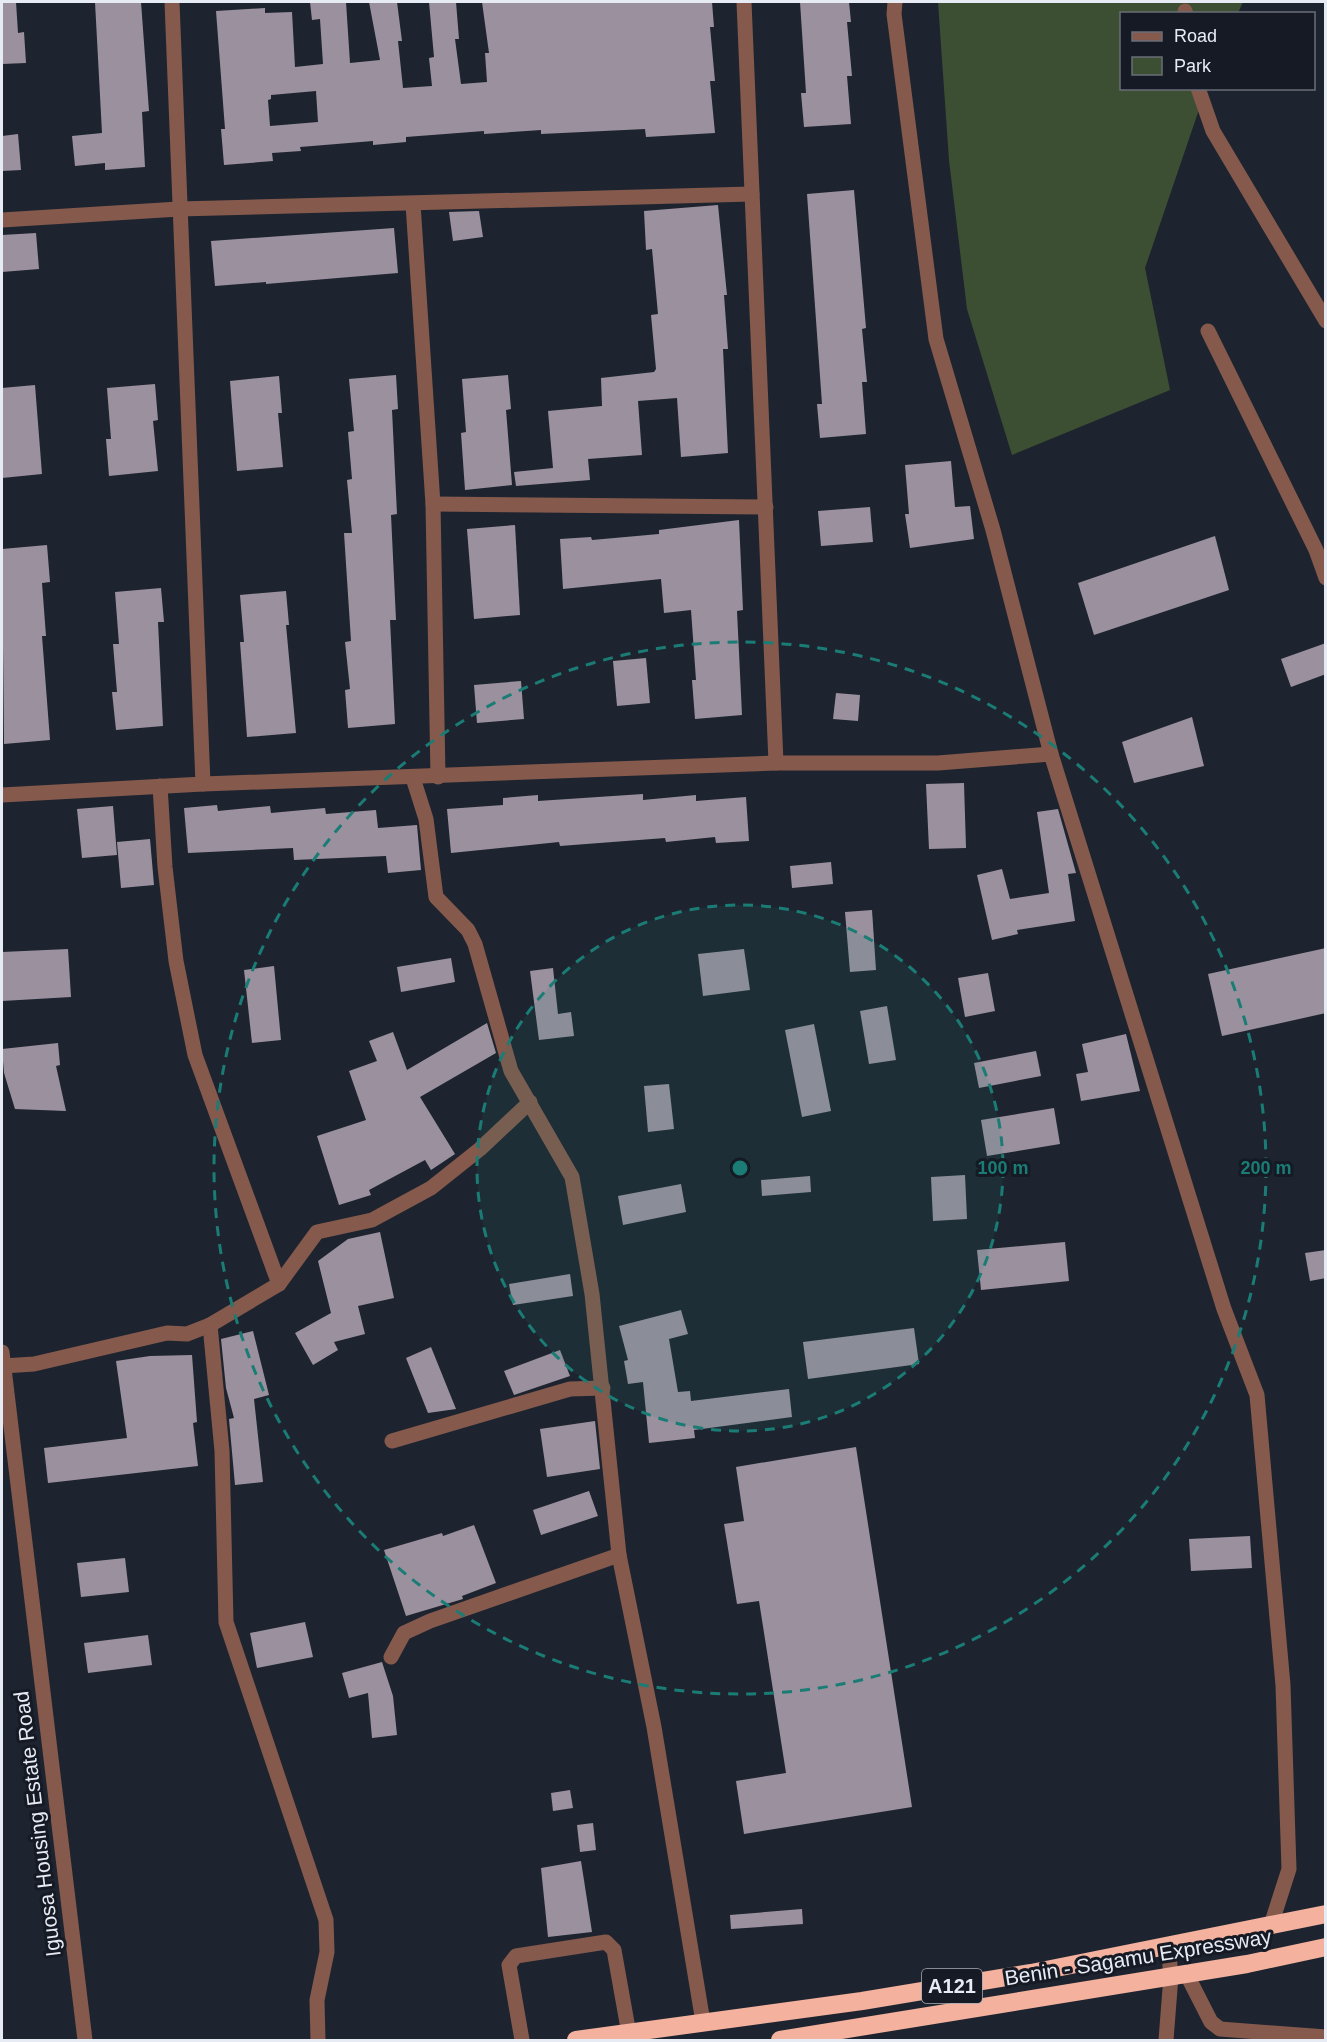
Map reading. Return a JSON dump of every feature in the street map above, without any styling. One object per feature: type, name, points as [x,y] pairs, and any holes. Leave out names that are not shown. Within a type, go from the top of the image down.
[{"type":"highway","name":"A121","points":[[576,2040],[610,2039],[703,2022],[918,1991],[1031,1972],[1326,1914]]},
{"type":"highway","name":"Benin - Sagamu Expressway","points":[[780,2040],[1179,1975],[1326,1947]]},
{"type":"street","points":[[172,2],[203,784]]},
{"type":"street","points":[[744,2],[776,763]]},
{"type":"street","points":[[895,2],[894,14],[936,339],[993,530],[1051,754],[1224,1309],[1257,1395],[1283,1685],[1288,1869],[1271,1925]]},
{"type":"street","points":[[1199,90],[1213,130],[1324,317]]},
{"type":"street","points":[[2,220],[179,209],[752,194]]},
{"type":"street","points":[[413,204],[433,504],[438,777]]},
{"type":"street","points":[[1208,331],[1316,550],[1326,578]]},
{"type":"street","points":[[433,504],[766,507]]},
{"type":"street","points":[[2,795],[203,784],[776,763],[938,764],[1051,754]]},
{"type":"street","points":[[414,778],[426,819],[436,897],[468,930],[475,944],[511,1071],[572,1177],[592,1293],[619,1555],[654,1726],[703,2022]]},
{"type":"street","points":[[160,786],[165,867],[176,961],[195,1055],[279,1284]]},
{"type":"street","points":[[2,1359],[34,1364],[167,1333],[187,1334],[210,1324],[279,1284],[317,1232],[372,1220],[430,1188],[480,1149],[530,1102]]},
{"type":"street","points":[[210,1324],[222,1451],[226,1622],[326,1920],[327,1952],[317,2000],[318,2040]]},
{"type":"street","name":"Iguosa Housing Estate Road","points":[[2,1359],[85,2040]]},
{"type":"street","points":[[392,1442],[570,1389],[603,1388]]},
{"type":"street","points":[[392,1657],[404,1633],[430,1621],[619,1555]]},
{"type":"street","points":[[522,2040],[509,1965],[511,1960],[516,1956],[606,1942],[614,1950],[629,2034]]},
{"type":"street","points":[[1168,1945],[1179,1975],[1211,2022],[1220,2029],[1326,2037]]},
{"type":"street","points":[[1166,2040],[1179,1975]]},
{"type":"green space","points":[[938,2],[1243,2],[1238,12],[1120,12],[1120,90],[1206,90],[1145,268],[1170,390],[1012,455],[967,309],[949,160]]},
{"type":"building","points":[[2,2],[16,2],[18,33],[24,32],[26,63],[2,64]]},
{"type":"building","points":[[95,2],[141,2],[149,111],[142,112],[145,167],[105,170],[105,163],[75,166],[72,136],[102,133]]},
{"type":"building","points":[[310,2],[346,2],[350,63],[380,60],[369,2],[397,2],[402,41],[398,41],[403,88],[432,86],[429,58],[434,57],[429,2],[456,2],[459,39],[455,39],[461,84],[487,82],[485,53],[489,53],[482,2],[712,2],[714,27],[710,27],[715,81],[710,81],[715,133],[646,137],[645,129],[541,134],[541,130],[484,134],[484,131],[406,137],[406,142],[373,145],[373,141],[300,147],[301,151],[272,153],[273,161],[224,165],[221,129],[225,129],[216,11],[265,8],[265,13],[292,12],[295,67],[323,64],[320,19],[312,20]],"holes":[[[316,91],[318,122],[270,126],[268,100],[271,99],[271,95]]]},
{"type":"building","points":[[800,2],[849,2],[851,22],[847,22],[852,76],[847,76],[851,124],[804,127],[801,93],[806,93]]},
{"type":"building","points":[[18,134],[21,170],[2,171],[2,136]]},
{"type":"building","points":[[854,190],[866,328],[862,329],[867,382],[862,382],[866,434],[820,438],[817,404],[822,404],[807,194]]},
{"type":"building","points":[[718,205],[727,295],[724,295],[728,349],[723,349],[728,453],[681,457],[677,398],[638,401],[642,455],[588,459],[590,480],[516,486],[514,472],[553,468],[548,411],[602,406],[601,378],[654,372],[656,369],[651,315],[658,314],[652,249],[646,250],[644,211]]},
{"type":"building","points":[[479,211],[483,237],[453,241],[449,212]]},
{"type":"building","points":[[394,228],[398,273],[215,286],[211,241]]},
{"type":"building","points":[[36,233],[39,269],[2,272],[2,235]]},
{"type":"building","points":[[396,375],[398,409],[392,410],[397,514],[391,515],[396,620],[390,620],[395,724],[348,728],[345,690],[350,689],[345,642],[351,641],[344,533],[352,533],[347,480],[352,479],[348,432],[354,431],[349,379]]},
{"type":"building","points":[[508,375],[511,409],[506,410],[512,485],[465,490],[461,433],[466,432],[462,379]]},
{"type":"building","points":[[279,376],[282,413],[278,413],[283,467],[237,471],[230,381]]},
{"type":"building","points":[[155,384],[158,420],[153,421],[158,471],[109,476],[106,439],[111,439],[107,388]]},
{"type":"building","points":[[35,385],[42,474],[2,478],[2,388]]},
{"type":"building","points":[[951,461],[955,507],[970,506],[974,539],[910,548],[905,514],[909,514],[905,465]]},
{"type":"building","points":[[870,507],[873,542],[821,546],[818,511]]},
{"type":"building","points":[[739,520],[743,610],[737,611],[742,715],[695,719],[692,680],[696,680],[691,610],[664,613],[661,579],[563,589],[560,539],[591,537],[592,540],[659,534],[659,530]]},
{"type":"building","points":[[515,525],[520,615],[474,619],[467,529]]},
{"type":"building","points":[[1215,536],[1229,590],[1094,635],[1078,583]]},
{"type":"building","points":[[47,545],[50,582],[42,583],[46,636],[42,636],[50,740],[4,744],[2,549]]},
{"type":"building","points":[[161,588],[164,622],[158,622],[163,726],[116,730],[112,692],[117,692],[113,644],[119,644],[115,592]]},
{"type":"building","points":[[286,591],[289,625],[286,625],[296,733],[247,737],[240,642],[244,642],[240,595]]},
{"type":"building","points":[[1326,643],[1326,674],[1291,687],[1281,659]]},
{"type":"building","points":[[646,658],[650,703],[617,706],[613,661]]},
{"type":"building","points":[[521,681],[524,719],[477,723],[474,685]]},
{"type":"building","points":[[836,693],[860,695],[858,721],[833,719]]},
{"type":"building","points":[[1192,717],[1204,766],[1134,783],[1122,742]]},
{"type":"building","points":[[964,783],[966,848],[929,849],[926,784]]},
{"type":"building","points":[[643,794],[643,800],[696,795],[696,801],[746,797],[749,841],[716,843],[715,837],[666,842],[665,838],[560,846],[559,842],[451,853],[447,809],[503,805],[503,798],[538,795],[538,801]]},
{"type":"building","points":[[217,805],[218,811],[270,806],[271,813],[325,808],[326,814],[376,810],[378,828],[417,825],[421,870],[388,873],[386,856],[294,860],[293,848],[188,853],[184,808]]},
{"type":"building","points":[[113,806],[117,855],[82,858],[77,809]]},
{"type":"building","points":[[1058,809],[1076,873],[1068,874],[1075,921],[1017,930],[1018,934],[992,940],[977,875],[1002,869],[1010,899],[1049,893],[1037,812]]},
{"type":"building","points":[[150,839],[154,885],[121,888],[117,842]]},
{"type":"building","points":[[831,862],[833,884],[792,888],[790,866]]},
{"type":"building","points":[[872,910],[876,970],[850,972],[845,912]]},
{"type":"building","points":[[1326,948],[1326,1013],[1222,1036],[1208,974]]},
{"type":"building","points":[[68,949],[71,997],[2,1001],[2,952]]},
{"type":"building","points":[[744,949],[750,990],[703,996],[698,954]]},
{"type":"building","points":[[451,958],[455,982],[401,992],[397,967]]},
{"type":"building","points":[[274,966],[281,1040],[252,1043],[244,970]]},
{"type":"building","points":[[553,968],[558,1014],[571,1012],[574,1036],[539,1040],[530,971]]},
{"type":"building","points":[[988,973],[995,1011],[965,1017],[958,978]]},
{"type":"building","points":[[887,1006],[896,1060],[869,1064],[860,1011]]},
{"type":"building","points":[[487,1023],[496,1053],[420,1097],[455,1154],[431,1170],[425,1160],[369,1190],[371,1195],[339,1205],[317,1136],[366,1120],[349,1071],[377,1061],[369,1041],[393,1032],[407,1070]]},
{"type":"building","points":[[814,1024],[831,1111],[802,1117],[785,1030]]},
{"type":"building","points":[[1126,1034],[1140,1091],[1081,1101],[1076,1074],[1088,1072],[1082,1044]]},
{"type":"building","points":[[58,1043],[60,1065],[56,1066],[66,1111],[15,1109],[4,1073],[2,1049]]},
{"type":"building","points":[[1036,1051],[1041,1076],[979,1088],[974,1063]]},
{"type":"building","points":[[669,1084],[674,1129],[648,1132],[644,1086]]},
{"type":"building","points":[[1054,1108],[1060,1144],[987,1156],[981,1120]]},
{"type":"building","points":[[965,1175],[967,1219],[933,1221],[931,1177]]},
{"type":"building","points":[[810,1176],[811,1192],[762,1196],[761,1180]]},
{"type":"building","points":[[681,1184],[686,1212],[623,1225],[618,1196]]},
{"type":"building","points":[[380,1232],[394,1298],[358,1306],[365,1334],[334,1342],[338,1350],[313,1365],[295,1333],[331,1313],[318,1261],[348,1239]]},
{"type":"building","points":[[1065,1242],[1069,1281],[981,1290],[977,1250]]},
{"type":"building","points":[[1326,1250],[1326,1278],[1310,1281],[1305,1253]]},
{"type":"building","points":[[570,1274],[573,1296],[513,1305],[509,1284]]},
{"type":"building","points":[[681,1310],[688,1334],[669,1339],[678,1392],[690,1391],[691,1401],[789,1389],[792,1417],[694,1430],[695,1438],[649,1443],[643,1382],[628,1384],[624,1361],[628,1360],[619,1326]]},
{"type":"building","points":[[914,1328],[919,1364],[808,1379],[803,1342]]},
{"type":"building","points":[[253,1331],[269,1395],[254,1399],[263,1482],[235,1485],[229,1419],[234,1418],[226,1388],[221,1339]]},
{"type":"building","points":[[431,1347],[456,1409],[428,1413],[406,1358]]},
{"type":"building","points":[[560,1350],[570,1376],[514,1395],[504,1371]]},
{"type":"building","points":[[192,1355],[197,1422],[193,1423],[198,1466],[48,1483],[44,1448],[127,1438],[116,1361],[150,1356]]},
{"type":"building","points":[[595,1421],[600,1469],[547,1477],[540,1429]]},
{"type":"building","points":[[856,1447],[912,1807],[744,1834],[736,1781],[786,1773],[759,1601],[737,1604],[724,1524],[744,1521],[736,1467]]},
{"type":"building","points":[[589,1491],[598,1516],[541,1535],[533,1510]]},
{"type":"building","points":[[474,1525],[496,1583],[462,1596],[463,1599],[406,1616],[384,1550],[442,1533],[443,1536]]},
{"type":"building","points":[[1250,1536],[1252,1568],[1191,1571],[1189,1539]]},
{"type":"building","points":[[125,1558],[129,1592],[81,1597],[77,1563]]},
{"type":"building","points":[[305,1622],[313,1657],[257,1668],[250,1633]]},
{"type":"building","points":[[148,1635],[152,1665],[88,1673],[84,1643]]},
{"type":"building","points":[[382,1662],[393,1696],[397,1735],[372,1738],[368,1693],[349,1698],[342,1673]]},
{"type":"building","points":[[570,1790],[573,1808],[553,1811],[551,1793]]},
{"type":"building","points":[[593,1823],[596,1850],[580,1852],[577,1825]]},
{"type":"building","points":[[581,1861],[592,1932],[548,1937],[541,1868]]},
{"type":"building","points":[[802,1909],[803,1924],[731,1929],[730,1915]]}]
